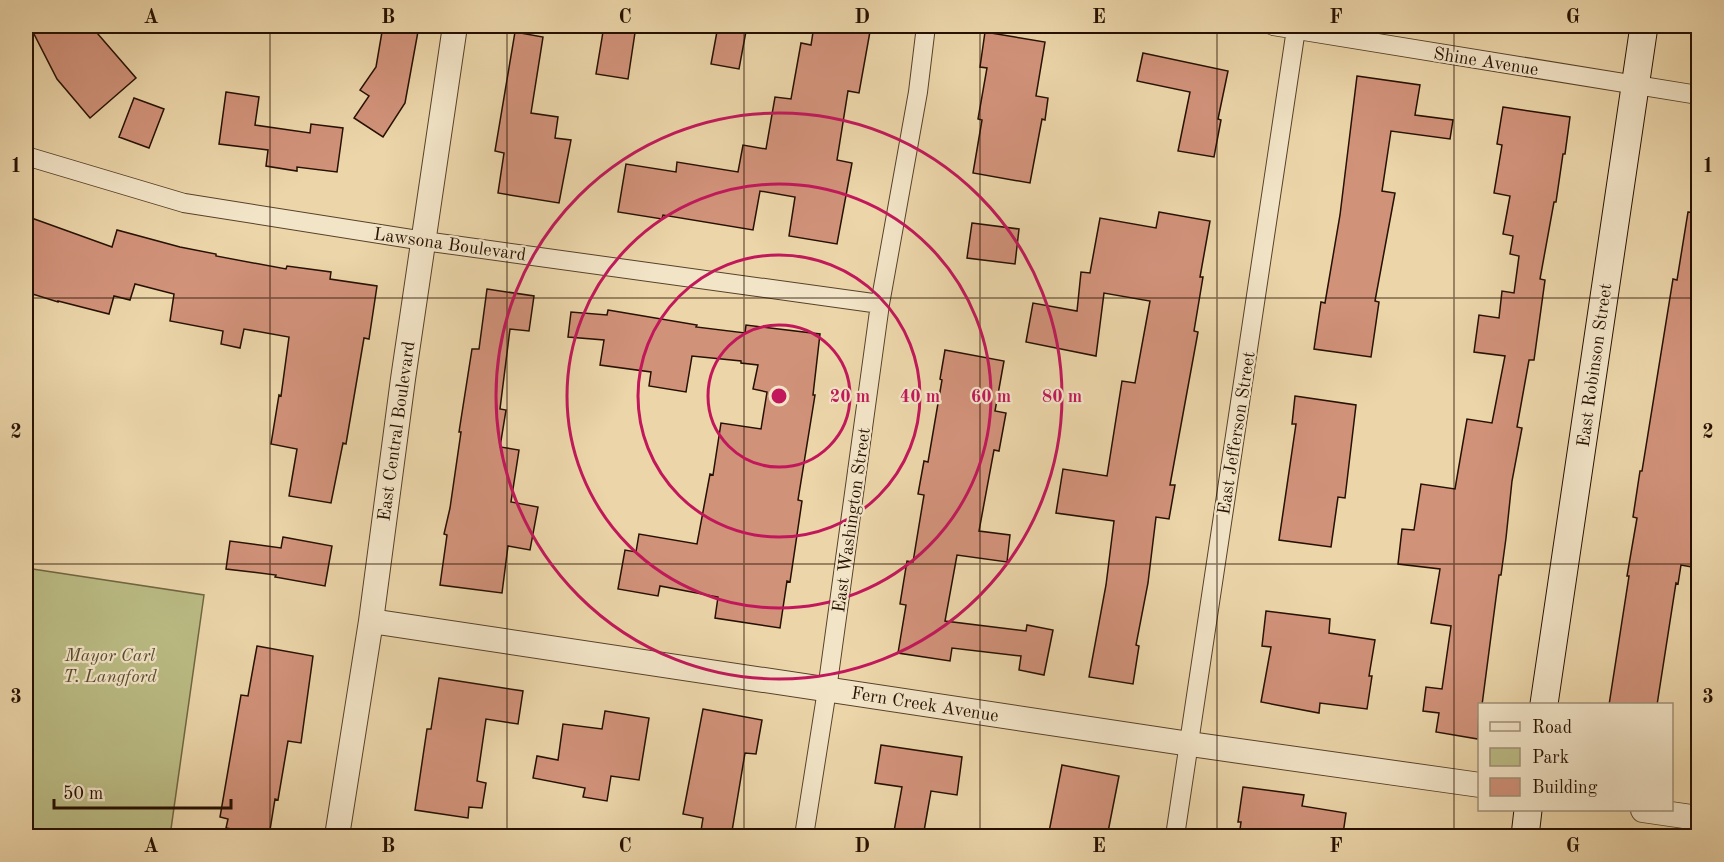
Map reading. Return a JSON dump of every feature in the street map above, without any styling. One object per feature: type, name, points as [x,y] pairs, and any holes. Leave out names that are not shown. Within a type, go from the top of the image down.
[{"type":"main road","name":"East Robinson Street","points":[[1544,703],[1644,26]]},
{"type":"main road","points":[[1524,837],[1528,811]]},
{"type":"street","name":"East Central Boulevard","points":[[337,837],[371,621],[403,379],[455,26]]},
{"type":"street","name":"East Washington Street","points":[[804,837],[827,690],[880,304],[918,92],[926,26]]},
{"type":"street","name":"Shine Avenue","points":[[1274,26],[1635,86],[1698,94]]},
{"type":"street","name":"East Jefferson Street","points":[[1175,837],[1296,29]]},
{"type":"street","name":"Lawsona Boulevard","points":[[26,156],[184,203],[424,241],[880,304]]},
{"type":"street","name":"Fern Creek Avenue","points":[[371,621],[1190,744],[1478,784]]},
{"type":"street","points":[[1650,811],[1698,818]]},
{"type":"green space","name":"Mayor Carl T. Langford","points":[[26,568],[204,595],[170,836],[26,836]]},
{"type":"building","points":[[46,26],[91,26],[136,78],[90,118],[57,79],[33,32]]},
{"type":"building","points":[[383,26],[419,26],[405,103],[383,137],[354,118],[369,96],[360,90],[376,67]]},
{"type":"building","points":[[604,26],[636,26],[628,79],[596,74]]},
{"type":"building","points":[[718,26],[747,26],[739,69],[711,64]]},
{"type":"building","points":[[814,26],[871,26],[859,93],[848,91],[837,160],[852,163],[837,244],[789,236],[795,197],[760,191],[753,230],[663,215],[662,219],[618,212],[626,164],[676,172],[677,162],[738,172],[743,145],[766,149],[775,97],[791,99],[801,43],[811,45]]},
{"type":"building","points":[[515,32],[543,37],[531,113],[558,117],[555,138],[571,140],[559,203],[498,193],[504,153],[495,151]]},
{"type":"building","points":[[985,32],[1045,42],[1036,96],[1048,98],[1030,183],[973,173],[982,120],[978,119],[987,68],[980,67]]},
{"type":"building","points":[[1143,53],[1228,71],[1218,119],[1221,120],[1214,157],[1178,151],[1190,92],[1137,81]]},
{"type":"building","points":[[1357,76],[1420,85],[1415,115],[1453,120],[1450,139],[1391,131],[1382,191],[1395,193],[1375,301],[1379,302],[1371,357],[1314,349],[1321,302],[1325,303],[1340,215]]},
{"type":"building","points":[[226,92],[259,97],[255,125],[310,133],[311,124],[343,128],[337,172],[297,167],[297,171],[266,166],[268,150],[219,144]]},
{"type":"building","points":[[134,98],[164,109],[149,148],[119,137]]},
{"type":"building","points":[[1503,107],[1570,117],[1565,154],[1563,154],[1556,202],[1554,202],[1540,279],[1545,280],[1534,360],[1529,360],[1517,427],[1522,428],[1512,481],[1482,703],[1478,703],[1478,739],[1436,732],[1439,713],[1423,711],[1426,687],[1442,689],[1451,626],[1431,623],[1440,569],[1398,564],[1402,529],[1414,530],[1421,484],[1455,489],[1467,419],[1492,423],[1505,356],[1474,352],[1479,315],[1499,318],[1502,291],[1514,293],[1519,256],[1510,254],[1513,236],[1503,234],[1510,196],[1494,193],[1502,145],[1497,144]]},
{"type":"building","points":[[1159,212],[1210,221],[1200,277],[1203,277],[1194,331],[1198,332],[1170,485],[1175,485],[1169,519],[1156,517],[1148,583],[1136,645],[1139,646],[1133,684],[1089,677],[1106,585],[1114,521],[1056,513],[1063,469],[1107,476],[1122,381],[1135,383],[1150,301],[1104,293],[1096,356],[1026,342],[1033,303],[1077,311],[1081,272],[1090,273],[1100,218],[1156,228]]},
{"type":"building","points":[[1688,212],[1698,213],[1698,568],[1681,565],[1678,584],[1676,583],[1657,703],[1609,703],[1637,518],[1633,517],[1640,471],[1642,471],[1673,279],[1677,280]]},
{"type":"building","points":[[26,216],[112,247],[117,230],[216,254],[216,256],[286,269],[287,266],[331,272],[330,279],[377,286],[369,339],[364,338],[346,444],[343,443],[331,503],[289,496],[297,449],[271,444],[279,395],[281,396],[289,337],[244,329],[240,348],[221,344],[223,331],[170,321],[174,294],[135,284],[130,300],[114,296],[109,314],[26,292]]},
{"type":"building","points":[[972,223],[1019,229],[1015,264],[967,258]]},
{"type":"building","points":[[487,289],[534,296],[529,331],[510,329],[500,409],[506,410],[500,447],[519,450],[511,502],[538,507],[530,550],[508,546],[502,593],[440,585],[447,535],[444,534],[450,508],[472,349],[479,349]]},
{"type":"building","points":[[608,310],[697,325],[696,327],[745,333],[746,325],[820,334],[813,395],[815,395],[798,500],[802,501],[790,582],[787,581],[780,628],[715,618],[718,597],[660,586],[658,596],[618,589],[625,550],[636,552],[639,534],[697,544],[710,474],[713,475],[721,423],[761,429],[767,392],[753,389],[758,365],[741,363],[741,361],[692,356],[686,392],[649,386],[651,372],[600,365],[604,340],[568,337],[571,312],[607,315]]},
{"type":"building","points":[[945,350],[1004,361],[995,411],[1006,413],[999,451],[994,450],[979,531],[1010,535],[1007,562],[957,555],[945,621],[1026,631],[1027,625],[1053,630],[1044,675],[1019,670],[1021,656],[952,648],[950,661],[898,653],[906,605],[900,604],[907,561],[913,562],[924,495],[918,494],[924,461],[928,462]]},
{"type":"building","points":[[1295,396],[1356,405],[1345,498],[1338,497],[1331,547],[1279,540],[1296,424],[1292,424]]},
{"type":"building","points":[[283,537],[332,546],[325,586],[275,577],[276,575],[226,569],[230,541],[281,548]]},
{"type":"building","points":[[1266,611],[1330,619],[1329,633],[1375,640],[1369,676],[1372,676],[1367,709],[1320,703],[1319,713],[1261,702],[1271,647],[1262,646]]},
{"type":"building","points":[[257,646],[313,656],[301,743],[288,741],[269,836],[226,828],[228,819],[220,817],[241,695],[248,696]]},
{"type":"building","points":[[439,678],[523,691],[518,724],[486,719],[477,781],[486,783],[482,808],[469,807],[468,818],[415,810],[427,729],[431,729]]},
{"type":"building","points":[[703,709],[762,720],[756,754],[745,753],[731,837],[700,837],[703,818],[683,814]]},
{"type":"building","points":[[605,711],[649,718],[639,780],[611,776],[607,801],[583,797],[585,788],[533,778],[537,756],[558,760],[563,724],[602,729]]},
{"type":"building","points":[[881,745],[962,757],[957,795],[931,791],[923,837],[893,837],[902,787],[875,783]]},
{"type":"building","points":[[1062,765],[1119,776],[1107,837],[1048,837]]},
{"type":"building","points":[[1243,787],[1304,795],[1302,806],[1346,813],[1343,834],[1299,829],[1296,837],[1239,837],[1241,822],[1238,822]]}]
